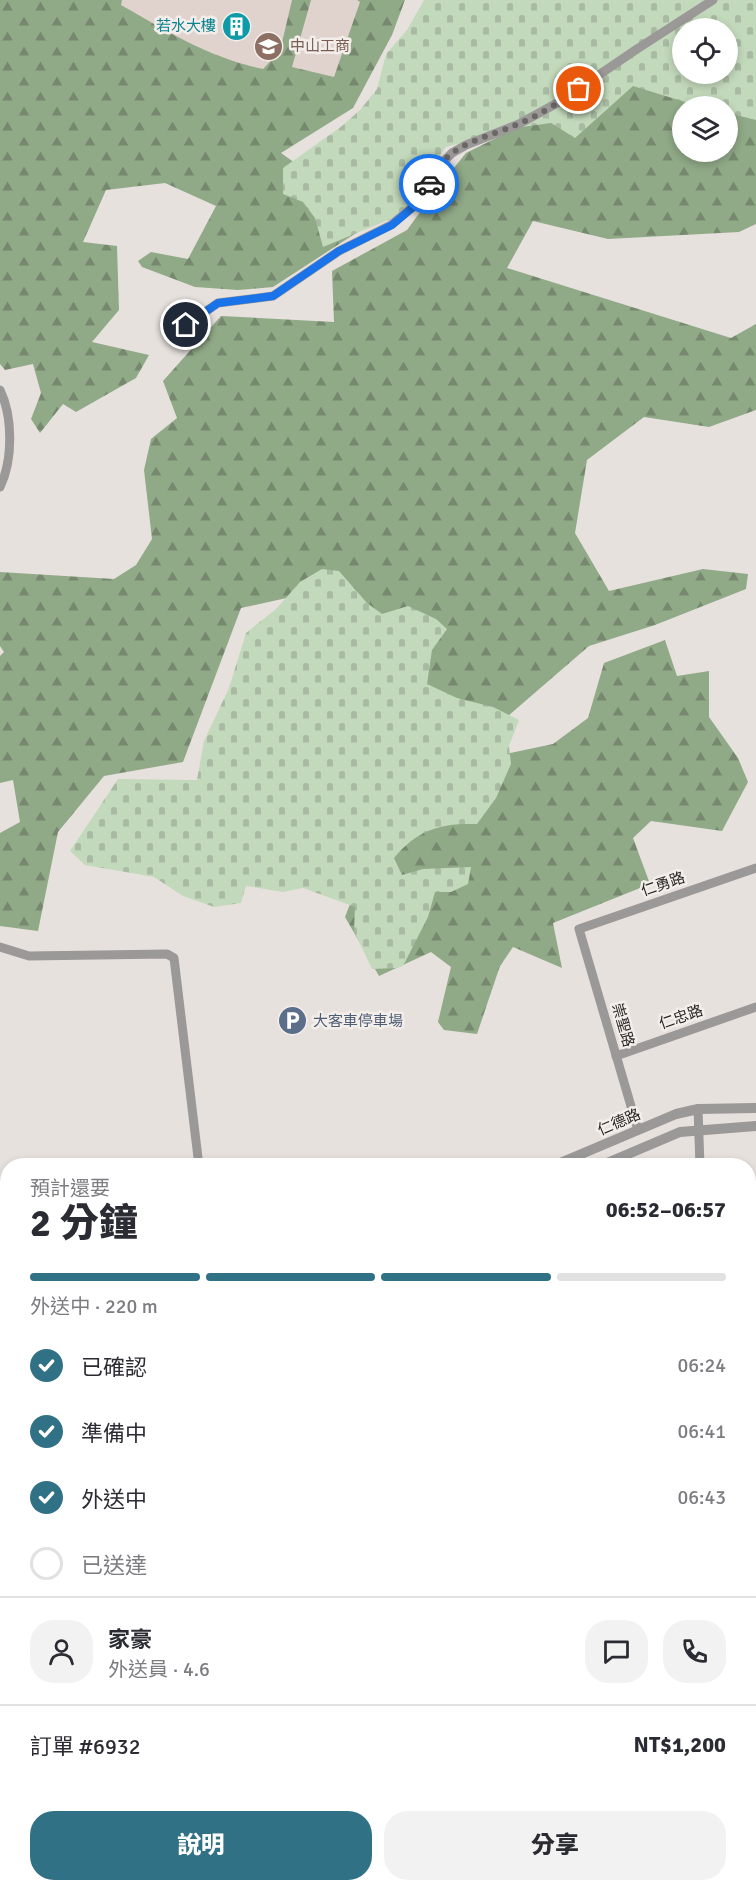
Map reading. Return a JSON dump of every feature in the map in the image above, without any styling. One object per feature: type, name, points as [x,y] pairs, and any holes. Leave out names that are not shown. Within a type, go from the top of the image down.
[{"type":"street","points":[[186,325],[218,303],[273,296],[339,251],[392,225],[419,202],[440,165],[452,153],[519,124],[559,102],[713,0]]},
{"type":"street","points":[[0,390],[9,419],[10,444],[0,487]]},
{"type":"street","name":"仁勇路","points":[[579,929],[756,868]]},
{"type":"street","name":"崇聖路","points":[[579,929],[638,1130]]},
{"type":"street","points":[[0,947],[29,956],[166,954],[174,958],[198,1158]]},
{"type":"street","name":"仁忠路","points":[[616,1056],[756,1007]]},
{"type":"street","name":"仁德路","points":[[572,1158],[676,1114],[698,1110],[756,1108]]},
{"type":"street","points":[[698,1110],[700,1158]]},
{"type":"street","points":[[619,1158],[680,1132],[756,1126]]},
{"type":"shaded area","name":"中山工商","points":[[10,0],[386,0],[346,102]]},
{"type":"green space","points":[[0,0],[122,0],[121,5],[190,43],[225,58],[263,69],[280,51],[292,0],[311,0],[292,67],[334,77],[360,2],[357,0],[405,0],[392,35],[353,108],[281,153],[323,183],[390,211],[273,287],[238,290],[195,287],[142,267],[138,261],[151,252],[188,259],[216,206],[165,183],[106,190],[83,242],[117,246],[119,310],[92,342],[149,355],[136,378],[76,412],[63,404],[40,433],[31,419],[41,393],[33,364],[5,370],[0,364]]},
{"type":"green space","points":[[424,0],[756,0],[756,120],[738,116],[738,96],[672,96],[672,98],[633,86],[575,138],[551,123],[522,127],[446,147],[428,172],[422,199],[398,216],[323,247],[315,218],[303,202],[283,194],[283,168],[342,126],[360,110],[377,89],[386,54],[407,30]]},
{"type":"green space","points":[[672,75],[672,84],[738,84],[738,78],[756,86],[756,224],[739,232],[608,239],[533,221],[507,268],[731,338],[756,324],[756,410],[709,427],[644,417],[587,460],[575,533],[609,591],[703,569],[748,574],[746,589],[655,625],[589,646],[479,741],[327,589],[241,608],[183,762],[104,776],[58,832],[38,931],[0,926],[0,833],[20,822],[13,780],[0,783],[0,656],[4,652],[0,646],[0,572],[114,579],[136,565],[152,539],[144,470],[151,439],[177,418],[163,381],[221,316],[334,322],[332,271],[407,230],[466,153],[610,81]]},
{"type":"green space","points":[[322,569],[339,571],[367,603],[382,614],[408,606],[436,619],[447,629],[432,650],[427,684],[457,698],[493,707],[519,720],[509,746],[511,764],[496,798],[477,824],[452,825],[421,834],[394,858],[402,875],[423,869],[471,867],[468,884],[451,892],[435,892],[428,917],[403,966],[397,968],[372,969],[354,931],[355,907],[303,888],[283,892],[246,886],[241,903],[214,907],[183,896],[154,877],[85,865],[70,851],[118,779],[197,780],[204,741],[229,688],[246,633],[276,609],[300,582]]},
{"type":"green space","points":[[665,640],[677,676],[709,671],[709,717],[738,758],[748,782],[722,831],[651,821],[633,838],[650,884],[553,923],[562,968],[513,947],[500,966],[477,1034],[444,1030],[438,1022],[451,967],[431,952],[379,976],[345,917],[360,878],[491,757],[553,744],[588,718],[604,663]]},
{"type":"way so far","points":[[429,184],[440,165],[452,153],[519,124],[579,89]]},
{"type":"place","name":"若水大樓","points":[[237,26]]},
{"type":"place","name":"中山工商","points":[[269,46]]},
{"type":"place","name":"大客車停車場","points":[[292,1021]]},
{"type":"route","points":[[186,325],[218,303],[273,296],[339,251],[392,225],[419,202],[429,184]]}]
